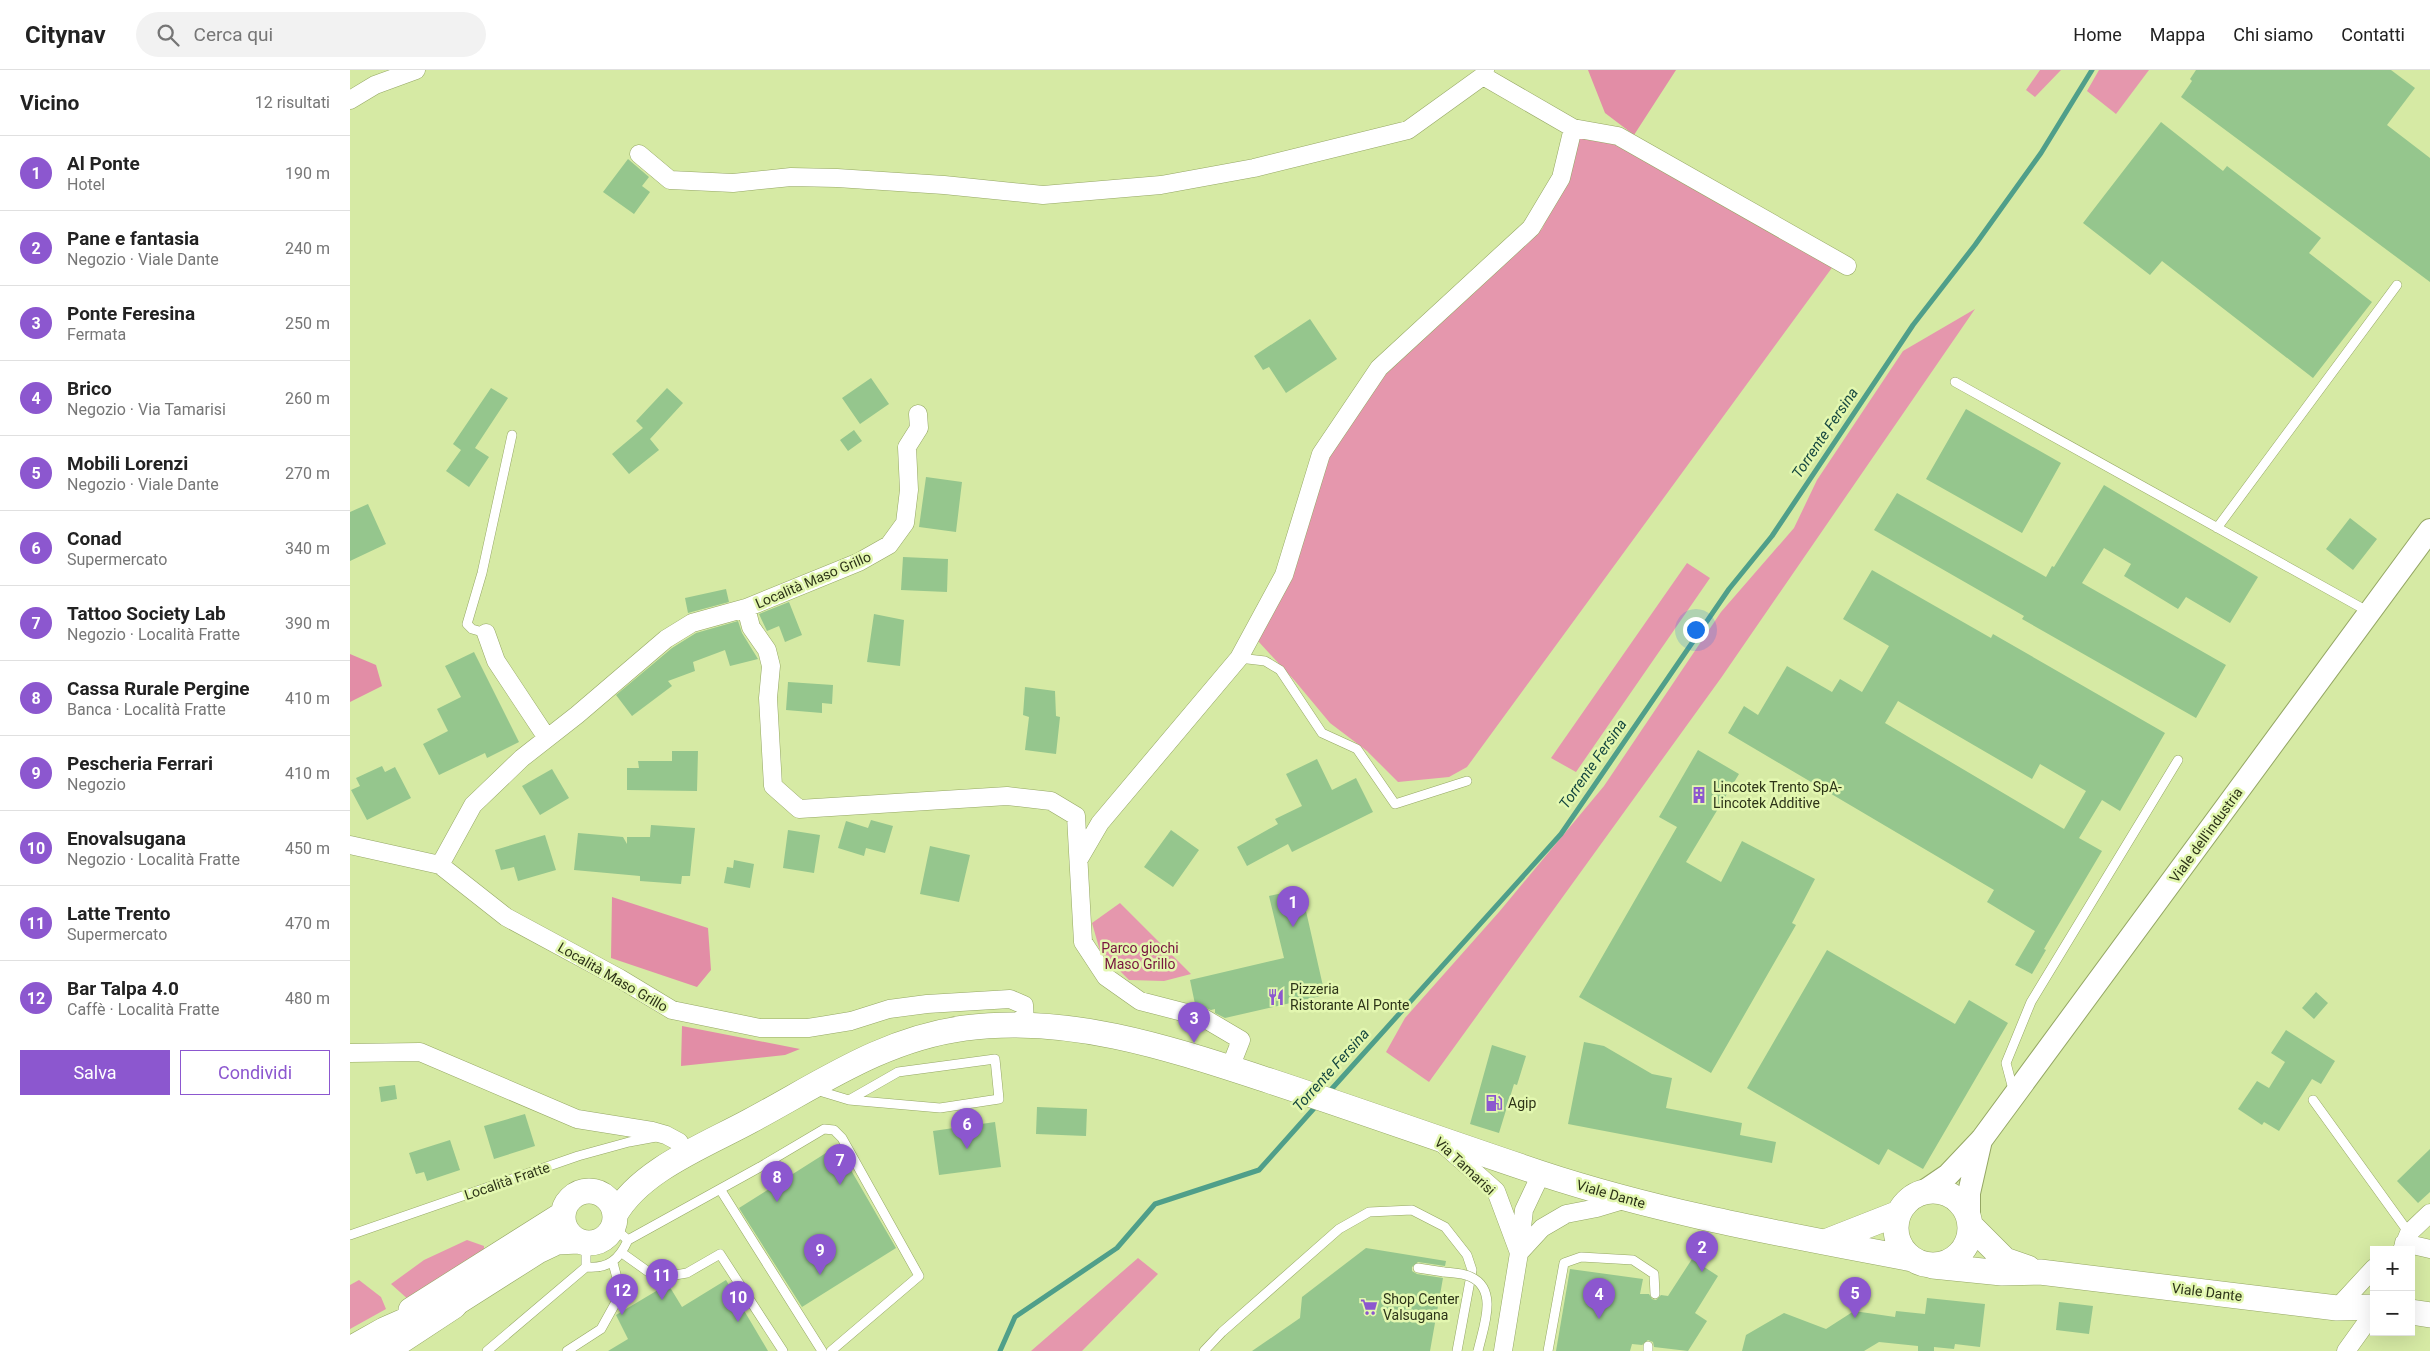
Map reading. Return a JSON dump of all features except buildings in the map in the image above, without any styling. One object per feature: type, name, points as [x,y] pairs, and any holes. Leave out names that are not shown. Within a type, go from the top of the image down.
[{"type":"highway","points":[[383,1340],[453,1305]]},
{"type":"main road","points":[[582,1242],[566,1230],[563,1214],[565,1206],[575,1194],[660,1170],[860,1060],[912,1039],[964,1028],[1025,1025],[1073,1027],[1135,1040],[1237,1070]]},
{"type":"main road","name":"Viale Dante","points":[[1237,1070],[1403,1124],[1541,1174],[1696,1217],[1923,1262],[2002,1273],[2040,1272],[2337,1308],[2370,1307]]},
{"type":"main road","points":[[453,1305],[538,1251],[557,1242],[582,1242],[602,1239],[619,1227],[622,1204],[660,1170]]},
{"type":"main road","points":[[590,1191],[605,1196],[610,1201],[619,1227]]},
{"type":"main road","points":[[1934,1191],[1955,1198],[1963,1205],[1970,1221],[1969,1238],[1964,1249],[1956,1258],[1945,1264],[1923,1262],[1899,1243],[1896,1233],[1899,1213],[1909,1200],[1923,1192],[1934,1191]]},
{"type":"main road","points":[[1825,1242],[1899,1213]]},
{"type":"main road","points":[[350,1349],[383,1340],[432,1295],[563,1214]]},
{"type":"main road","name":"Viale Dante","points":[[1970,1221],[2004,1260],[2040,1272]]},
{"type":"main road","points":[[2415,1313],[2430,1315]]},
{"type":"street","points":[[350,100],[375,85],[416,70]]},
{"type":"street","points":[[639,154],[670,180],[732,183],[791,177],[837,178],[944,185],[1043,195],[1161,185],[1254,168],[1408,130],[1484,73],[1573,128],[1618,136],[1847,266]]},
{"type":"street","points":[[1079,859],[1100,823],[1239,658],[1284,575],[1321,454],[1379,368],[1531,228],[1561,178],[1573,128]]},
{"type":"street","name":"Località Maso Grillo","points":[[440,865],[473,805],[522,758],[666,639],[692,623],[746,608],[859,562],[889,545],[905,522],[909,490],[907,447],[919,428],[918,414]]},
{"type":"street","name":"Viale dell'industria","points":[[1923,1192],[1948,1175],[1982,1139],[2430,530]]},
{"type":"street","name":"Località Maso Grillo","points":[[746,608],[751,627],[767,650],[771,666],[768,698],[773,786],[799,809],[1007,796],[1051,801],[1076,816],[1083,942],[1106,977],[1140,1001],[1202,1017],[1241,1040],[1237,1070]]},
{"type":"street","points":[[486,633],[496,661],[547,738]]},
{"type":"street","name":"Località Maso Grillo","points":[[350,846],[440,865],[506,917],[619,978],[672,1010],[760,1028],[808,1028],[851,1021],[889,1009],[927,1004],[1010,999],[1020,1001],[1024,1005],[1025,1025]]},
{"type":"street","points":[[350,1053],[420,1052],[577,1119],[652,1131],[666,1136],[679,1142],[686,1156]]},
{"type":"street","name":"Via Tamarisi","points":[[1432,1134],[1496,1191],[1519,1253]]},
{"type":"street","name":"Viale dell'industria","points":[[1970,1221],[1969,1193],[1982,1139]]},
{"type":"street","name":"Via Tamarisi","points":[[1503,1351],[1524,1210],[1541,1174]]},
{"type":"street","points":[[1519,1253],[1542,1228],[1566,1214],[1597,1208],[1627,1199]]},
{"type":"street","points":[[2402,1244],[2430,1213]]},
{"type":"street","points":[[2402,1244],[2430,1249]]},
{"type":"street","points":[[2337,1308],[2370,1272]]},
{"type":"street","points":[[2346,1351],[2370,1318]]},
{"type":"lane","points":[[2217,528],[2397,285]]},
{"type":"lane","points":[[1956,382],[2369,612]]},
{"type":"lane","points":[[486,633],[472,629],[467,624],[482,573],[512,435]]},
{"type":"lane","points":[[1239,658],[1266,661],[1280,670],[1322,733],[1357,749],[1395,804],[1467,780]]},
{"type":"lane","points":[[2014,1095],[2006,1063],[2031,1002],[2178,760]]},
{"type":"lane","points":[[808,1088],[849,1100],[940,1108],[999,1099],[995,1059],[898,1072],[849,1100]]},
{"type":"lane","points":[[2313,1100],[2402,1244]]},
{"type":"lane","points":[[783,1351],[720,1254],[687,1273],[657,1278],[622,1253],[619,1227],[720,1189],[824,1129],[834,1130],[842,1138],[918,1276],[831,1351]]},
{"type":"lane","name":"Località Fratte","points":[[350,1236],[578,1156],[629,1142],[666,1136]]},
{"type":"lane","points":[[720,1189],[822,1351]]},
{"type":"lane","points":[[1204,1351],[1222,1332],[1339,1229],[1369,1212],[1412,1210],[1445,1226],[1467,1255],[1472,1270],[1457,1351]]},
{"type":"lane","points":[[582,1242],[586,1267]]},
{"type":"lane","points":[[487,1351],[586,1267],[599,1268],[613,1263],[622,1253]]},
{"type":"lane","points":[[1548,1351],[1564,1263],[1581,1257],[1633,1260],[1654,1274],[1655,1294]]},
{"type":"lane","points":[[566,1351],[601,1329],[621,1293],[613,1263]]},
{"type":"lane","points":[[1418,1268],[1470,1276],[1479,1282],[1485,1290],[1488,1298],[1478,1351]]},
{"type":"green space","points":[[2040,70],[2061,70],[2035,97],[2026,90]]},
{"type":"green space","points":[[2099,70],[2149,70],[2116,114],[2087,91]]},
{"type":"green space","points":[[1576,131],[1617,138],[1834,265],[1467,767],[1449,777],[1398,782],[1367,751],[1330,723],[1258,641],[1296,553],[1324,456],[1382,372],[1512,251],[1542,229],[1564,179]]},
{"type":"green space","points":[[1975,309],[1721,678],[1429,1082],[1386,1052],[1405,1018],[1499,912],[1604,786],[1721,612],[1794,528],[1817,480],[1903,351]]},
{"type":"green space","points":[[1687,563],[1710,578],[1576,772],[1551,758]]},
{"type":"green space","name":"Parco giochi Maso Grillo","points":[[1120,903],[1191,974],[1164,981],[1129,980],[1100,951],[1092,923]]},
{"type":"green space","points":[[467,1240],[484,1246],[484,1256],[410,1301],[391,1284],[424,1260]]},
{"type":"green space","points":[[1138,1258],[1158,1274],[1082,1351],[1031,1351]]},
{"type":"green space","points":[[359,1280],[381,1297],[386,1309],[350,1329],[350,1285]]},
{"type":"shaded area","points":[[1588,70],[1676,70],[1634,135],[1605,113]]},
{"type":"shaded area","points":[[350,654],[376,665],[382,686],[350,702]]},
{"type":"shaded area","points":[[612,897],[708,928],[711,970],[697,987],[611,958]]},
{"type":"shaded area","points":[[682,1026],[800,1049],[785,1055],[681,1066]]},
{"type":"waterway","name":"Torrente Fersina","points":[[1328,1093],[1561,834],[1729,589],[1772,536],[1913,325],[1975,245],[2041,153],[2092,70]]},
{"type":"waterway","name":"Torrente Fersina","points":[[1000,1351],[1015,1317],[1117,1248],[1155,1204],[1259,1170],[1317,1105]]},
{"type":"place","name":"Lincotek Trento SpA- Lincotek Additive","points":[[1699,795]]},
{"type":"place","name":"Al Ponte","points":[[1293,927]]},
{"type":"place","name":"Pizzeria Ristorante Al Ponte","points":[[1276,997]]},
{"type":"place","name":"Ponte Feresina","points":[[1194,1043]]},
{"type":"place","name":"Agip","points":[[1494,1103]]},
{"type":"place","name":"Conad","points":[[967,1149]]},
{"type":"place","name":"Tattoo Society Lab","points":[[840,1185]]},
{"type":"place","name":"Cassa Rurale Pergine","points":[[777,1202]]},
{"type":"place","name":"Pane e fantasia","points":[[1702,1272]]},
{"type":"place","name":"Pescheria Ferrari","points":[[820,1275]]},
{"type":"place","name":"Latte Trento","points":[[662,1300]]},
{"type":"place","name":"Shop Center Valsugana","points":[[1369,1307]]},
{"type":"place","name":"Bar Talpa 4.0","points":[[622,1315]]},
{"type":"place","name":"Mobili Lorenzi","points":[[1855,1318]]},
{"type":"place","name":"Brico","points":[[1599,1319]]},
{"type":"place","name":"Enovalsugana","points":[[738,1322]]}]
